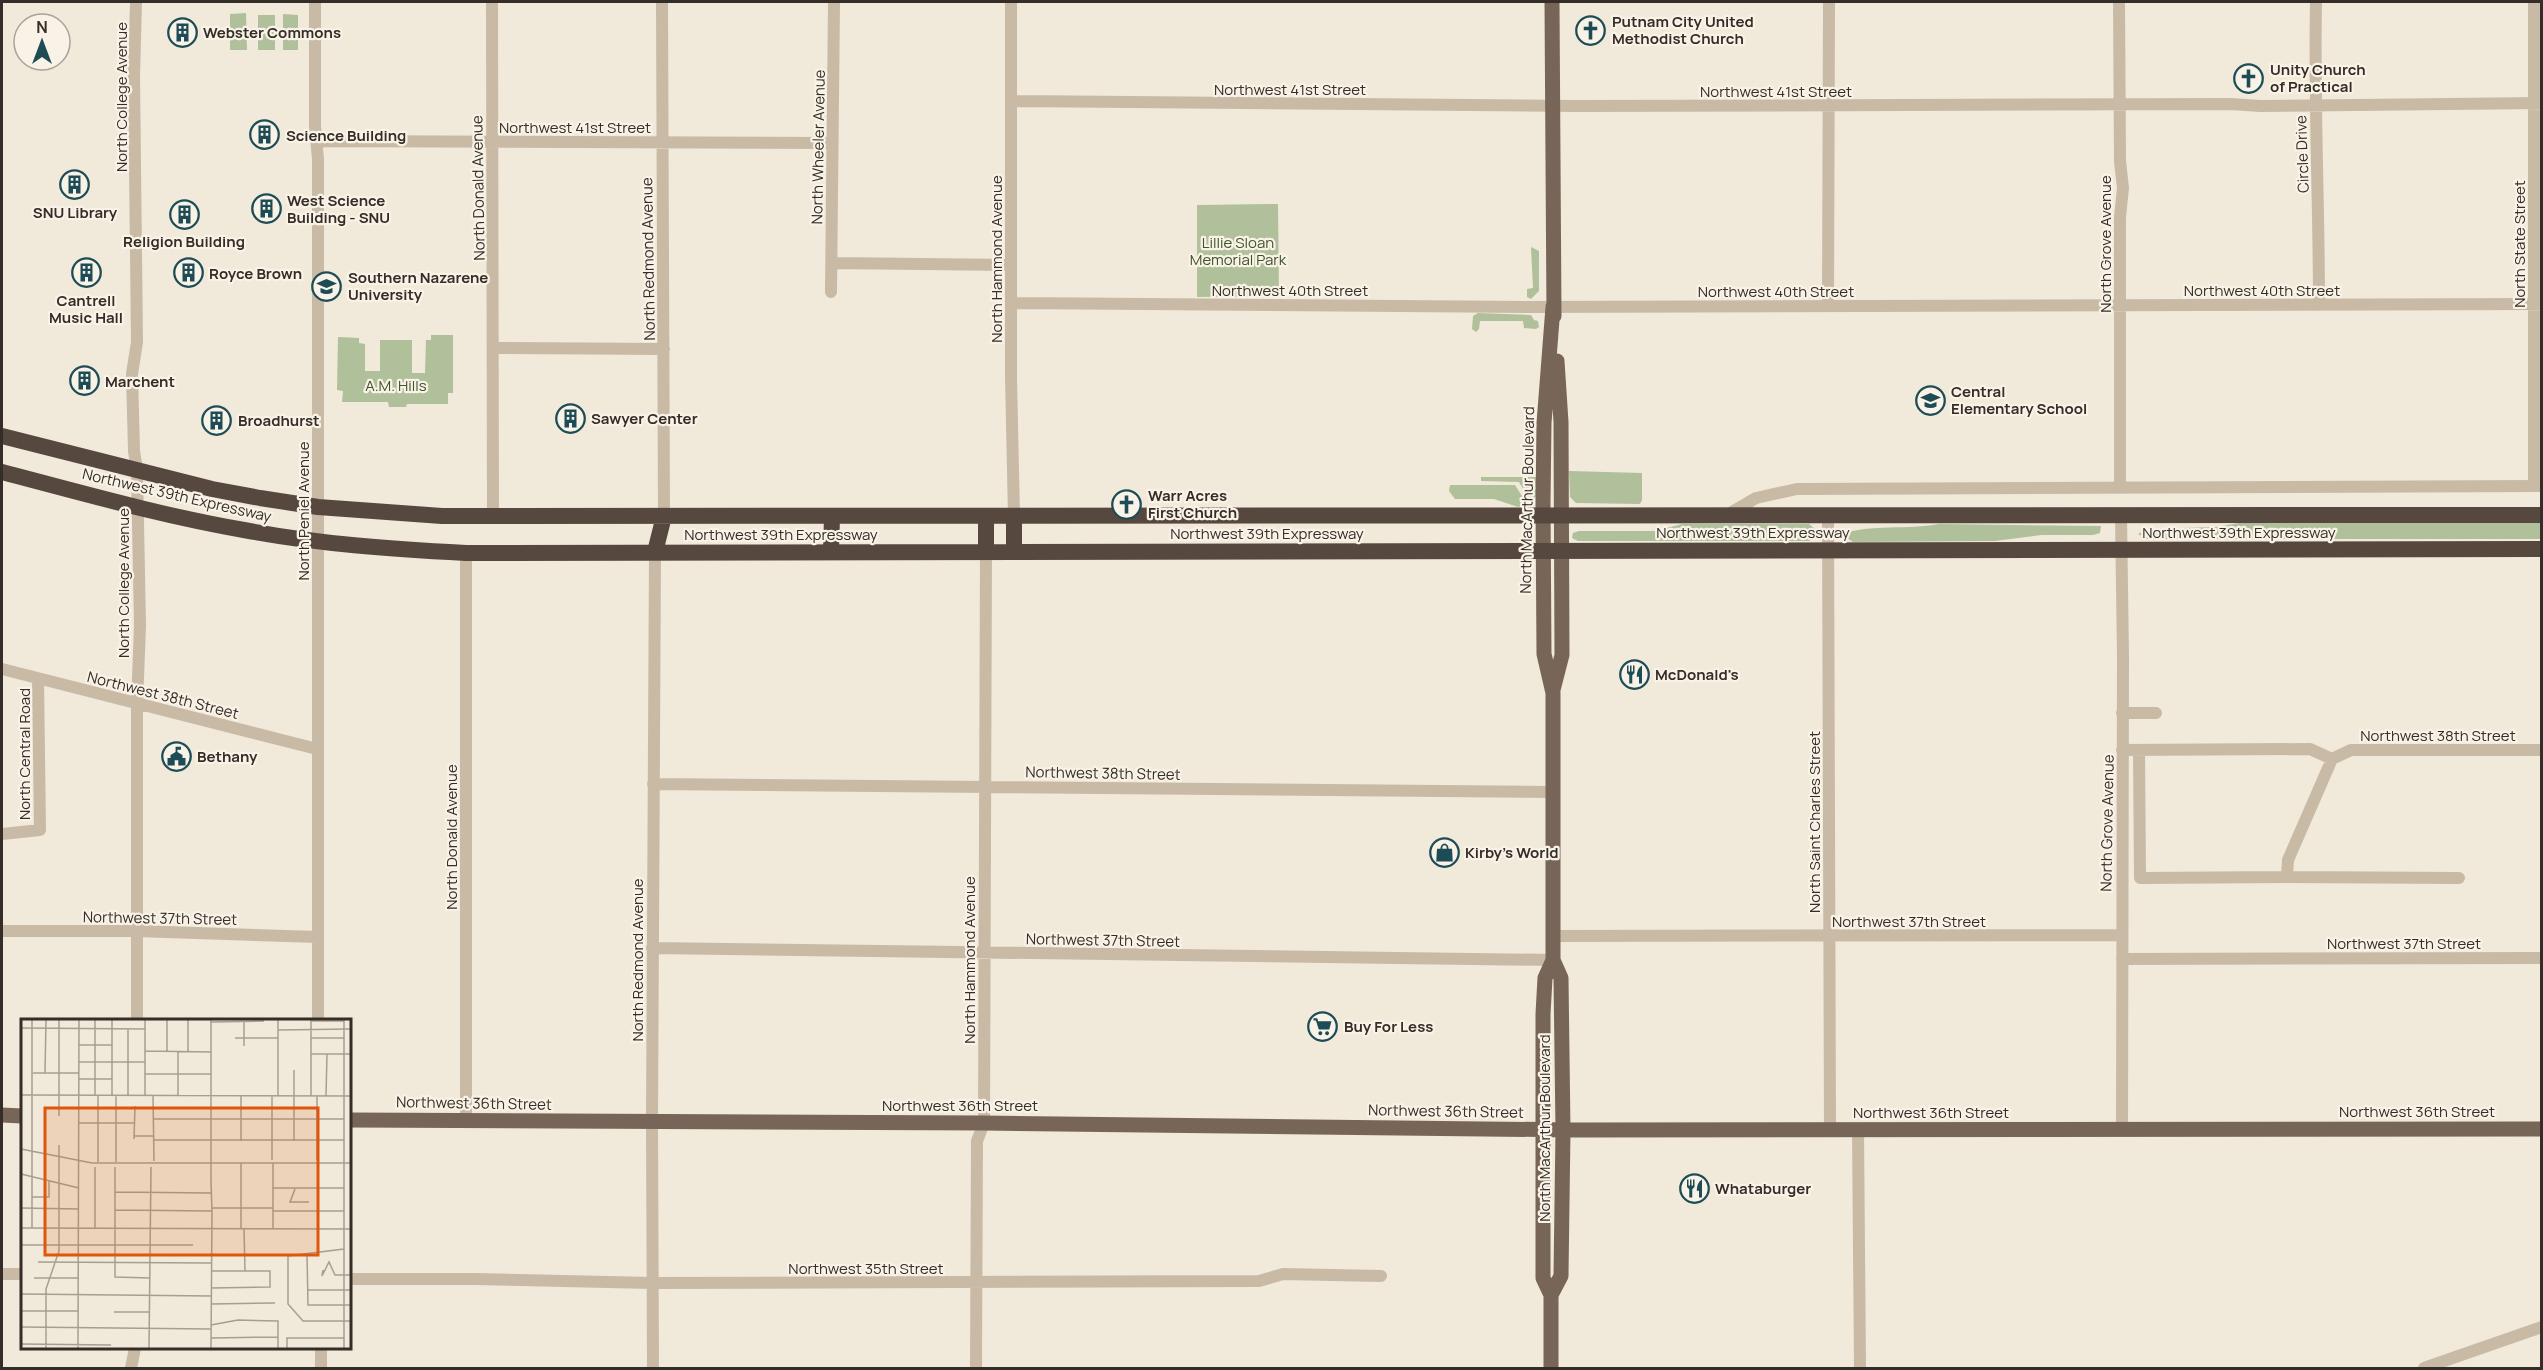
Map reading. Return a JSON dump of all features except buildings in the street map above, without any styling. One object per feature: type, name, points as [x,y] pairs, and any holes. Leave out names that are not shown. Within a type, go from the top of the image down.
[{"type":"highway","name":"Northwest 39th Expressway","points":[[2,436],[212,489],[318,507],[390,513],[493,517],[2541,515]]},
{"type":"highway","name":"Northwest 39th Expressway","points":[[2,472],[138,507],[246,531],[317,542],[466,553],[2541,549]]},
{"type":"highway","points":[[655,552],[664,516]]},
{"type":"highway","points":[[986,516],[986,551]]},
{"type":"highway","points":[[1014,516],[1014,551]]},
{"type":"highway","points":[[831,551],[832,517]]},
{"type":"main road","name":"North MacArthur Boulevard","points":[[1552,2],[1553,307],[1560,422],[1563,550],[1562,655],[1553,693]]},
{"type":"main road","name":"North MacArthur Boulevard","points":[[1551,1368],[1551,1295],[1543,1278],[1542,1130],[1545,978],[1553,960],[1553,693],[1544,654],[1543,516],[1544,423],[1553,307]]},
{"type":"main road","name":"North MacArthur Boulevard","points":[[1551,1295],[1561,1276],[1563,1130],[1561,978],[1553,960]]},
{"type":"main road","points":[[2,1116],[21,1116]]},
{"type":"main road","name":"Northwest 36th Street","points":[[351,1120],[984,1123],[1542,1130],[2541,1129]]},
{"type":"street","name":"North College Avenue","points":[[136,2],[134,76],[137,342],[132,374],[134,452],[138,470],[140,626],[137,704],[137,1019]]},
{"type":"street","name":"North Peniel Avenue","points":[[315,2],[318,1019]]},
{"type":"street","name":"North Donald Avenue","points":[[492,2],[493,517]]},
{"type":"street","name":"North Redmond Avenue","points":[[662,2],[664,516]]},
{"type":"street","name":"North Wheeler Avenue","points":[[831,292],[834,2]]},
{"type":"street","name":"North Hammond Avenue","points":[[1011,2],[1014,516]]},
{"type":"street","points":[[1828,306],[1829,2]]},
{"type":"street","name":"North Grove Avenue","points":[[2119,2],[2120,161],[2123,188],[2120,217],[2121,487]]},
{"type":"street","name":"Circle Drive","points":[[2316,2],[2315,105],[2319,305]]},
{"type":"street","name":"North State Street","points":[[2534,2],[2538,103],[2538,486]]},
{"type":"street","name":"Northwest 41st Street","points":[[1011,101],[1551,106],[2538,103]]},
{"type":"street","name":"Northwest 41st Street","points":[[317,141],[832,144]]},
{"type":"street","points":[[832,263],[1011,265]]},
{"type":"street","name":"Northwest 40th Street","points":[[1011,303],[1553,307],[2538,304]]},
{"type":"street","points":[[494,348],[664,349]]},
{"type":"street","name":"Northwest 39th Expressway","points":[[1727,515],[1756,498],[1797,489],[2538,486]]},
{"type":"street","name":"North Saint Charles Street","points":[[1828,514],[1830,1130]]},
{"type":"street","name":"North Grove Avenue","points":[[2121,517],[2122,1130]]},
{"type":"street","name":"North Hammond Avenue","points":[[976,1368],[977,1141],[984,1123],[986,551]]},
{"type":"street","name":"North Redmond Avenue","points":[[653,1368],[651,1122],[655,552]]},
{"type":"street","name":"North Donald Avenue","points":[[466,553],[466,1121]]},
{"type":"street","name":"Northwest 38th Street","points":[[2,669],[317,749]]},
{"type":"street","name":"North Central Road","points":[[2,834],[40,830],[38,679]]},
{"type":"street","points":[[2122,713],[2156,713]]},
{"type":"street","points":[[2122,750],[2310,749],[2332,759],[2288,860],[2287,877]]},
{"type":"street","points":[[2139,750],[2140,878]]},
{"type":"street","name":"Northwest 38th Street","points":[[2332,759],[2351,750],[2541,750]]},
{"type":"street","name":"Northwest 38th Street","points":[[653,784],[1553,792]]},
{"type":"street","points":[[2121,878],[2459,878]]},
{"type":"street","name":"Northwest 37th Street","points":[[2,931],[136,931],[318,937]]},
{"type":"street","name":"Northwest 37th Street","points":[[1553,936],[2121,935]]},
{"type":"street","name":"Northwest 37th Street","points":[[652,948],[1553,960]]},
{"type":"street","name":"Northwest 37th Street","points":[[2122,959],[2541,958]]},
{"type":"street","points":[[1858,1130],[1860,1368]]},
{"type":"street","points":[[2,1274],[21,1274]]},
{"type":"street","name":"Northwest 35th Street","points":[[351,1279],[652,1283],[1259,1281],[1283,1274],[1381,1276]]},
{"type":"street","points":[[2424,1368],[2439,1366],[2541,1327]]},
{"type":"street","points":[[131,1368],[135,1349]]},
{"type":"street","points":[[321,1349],[321,1368]]},
{"type":"green space","points":[[246,13],[247,50],[230,50],[230,14]]},
{"type":"green space","points":[[283,14],[298,15],[298,50],[283,50]]},
{"type":"green space","points":[[258,15],[275,15],[275,50],[258,50]]},
{"type":"green space","name":"Lillie Sloan Memorial Park","points":[[1278,204],[1279,296],[1197,297],[1197,205]]},
{"type":"green space","points":[[1531,247],[1539,251],[1539,291],[1531,299],[1527,297],[1527,289],[1533,288]]},
{"type":"green space","points":[[1478,313],[1531,315],[1534,320],[1538,321],[1539,327],[1524,328],[1523,321],[1480,321],[1476,332],[1472,329],[1473,316]]},
{"type":"green space","name":"A.M. Hills","points":[[431,335],[453,335],[453,393],[448,393],[448,404],[407,404],[406,407],[389,407],[388,402],[342,402],[343,391],[337,390],[338,337],[359,338],[359,343],[365,344],[365,371],[380,371],[380,340],[412,340],[412,373],[425,373],[426,340],[431,340]]},
{"type":"green space","points":[[1569,471],[1642,473],[1642,500],[1640,504],[1576,503],[1570,497]]},
{"type":"green space","points":[[1481,477],[1538,477],[1538,494],[1531,502],[1519,482],[1481,481]]},
{"type":"green space","points":[[1450,485],[1515,485],[1527,504],[1518,507],[1494,499],[1455,499],[1449,491]]},
{"type":"green space","points":[[2239,523],[2542,523],[2541,539],[2147,539],[2138,534],[2148,529],[2216,527]]},
{"type":"green space","points":[[1682,524],[1809,524],[1815,529],[1814,536],[1809,541],[1578,541],[1572,538],[1573,533],[1579,531],[1655,531]]},
{"type":"green space","points":[[1939,524],[2101,526],[2100,533],[2093,535],[2041,535],[1995,541],[1853,542],[1841,534],[1864,529]]},
{"type":"place","name":"Putnam City United Methodist Church","points":[[1591,30]]},
{"type":"place","name":"Webster Commons","points":[[182,32]]},
{"type":"place","name":"Unity Church of Practical","points":[[2249,78]]},
{"type":"place","name":"Science Building","points":[[265,135]]},
{"type":"place","name":"SNU Library","points":[[75,185]]},
{"type":"place","name":"West Science Building - SNU","points":[[266,209]]},
{"type":"place","name":"Religion Building","points":[[184,214]]},
{"type":"place","name":"Cantrell Music Hall","points":[[86,273]]},
{"type":"place","name":"Royce Brown","points":[[188,273]]},
{"type":"place","name":"Southern Nazarene University","points":[[327,286]]},
{"type":"place","name":"Marchent","points":[[84,381]]},
{"type":"place","name":"Central Elementary School","points":[[1930,400]]},
{"type":"place","name":"Sawyer Center","points":[[570,418]]},
{"type":"place","name":"Broadhurst","points":[[217,420]]},
{"type":"place","name":"Warr Acres First Church","points":[[1127,504]]},
{"type":"place","name":"McDonald's","points":[[1634,674]]},
{"type":"place","name":"Bethany","points":[[176,756]]},
{"type":"place","name":"Kirby's World","points":[[1444,852]]},
{"type":"place","name":"Buy For Less","points":[[1323,1026]]},
{"type":"place","name":"Whataburger","points":[[1694,1188]]}]
